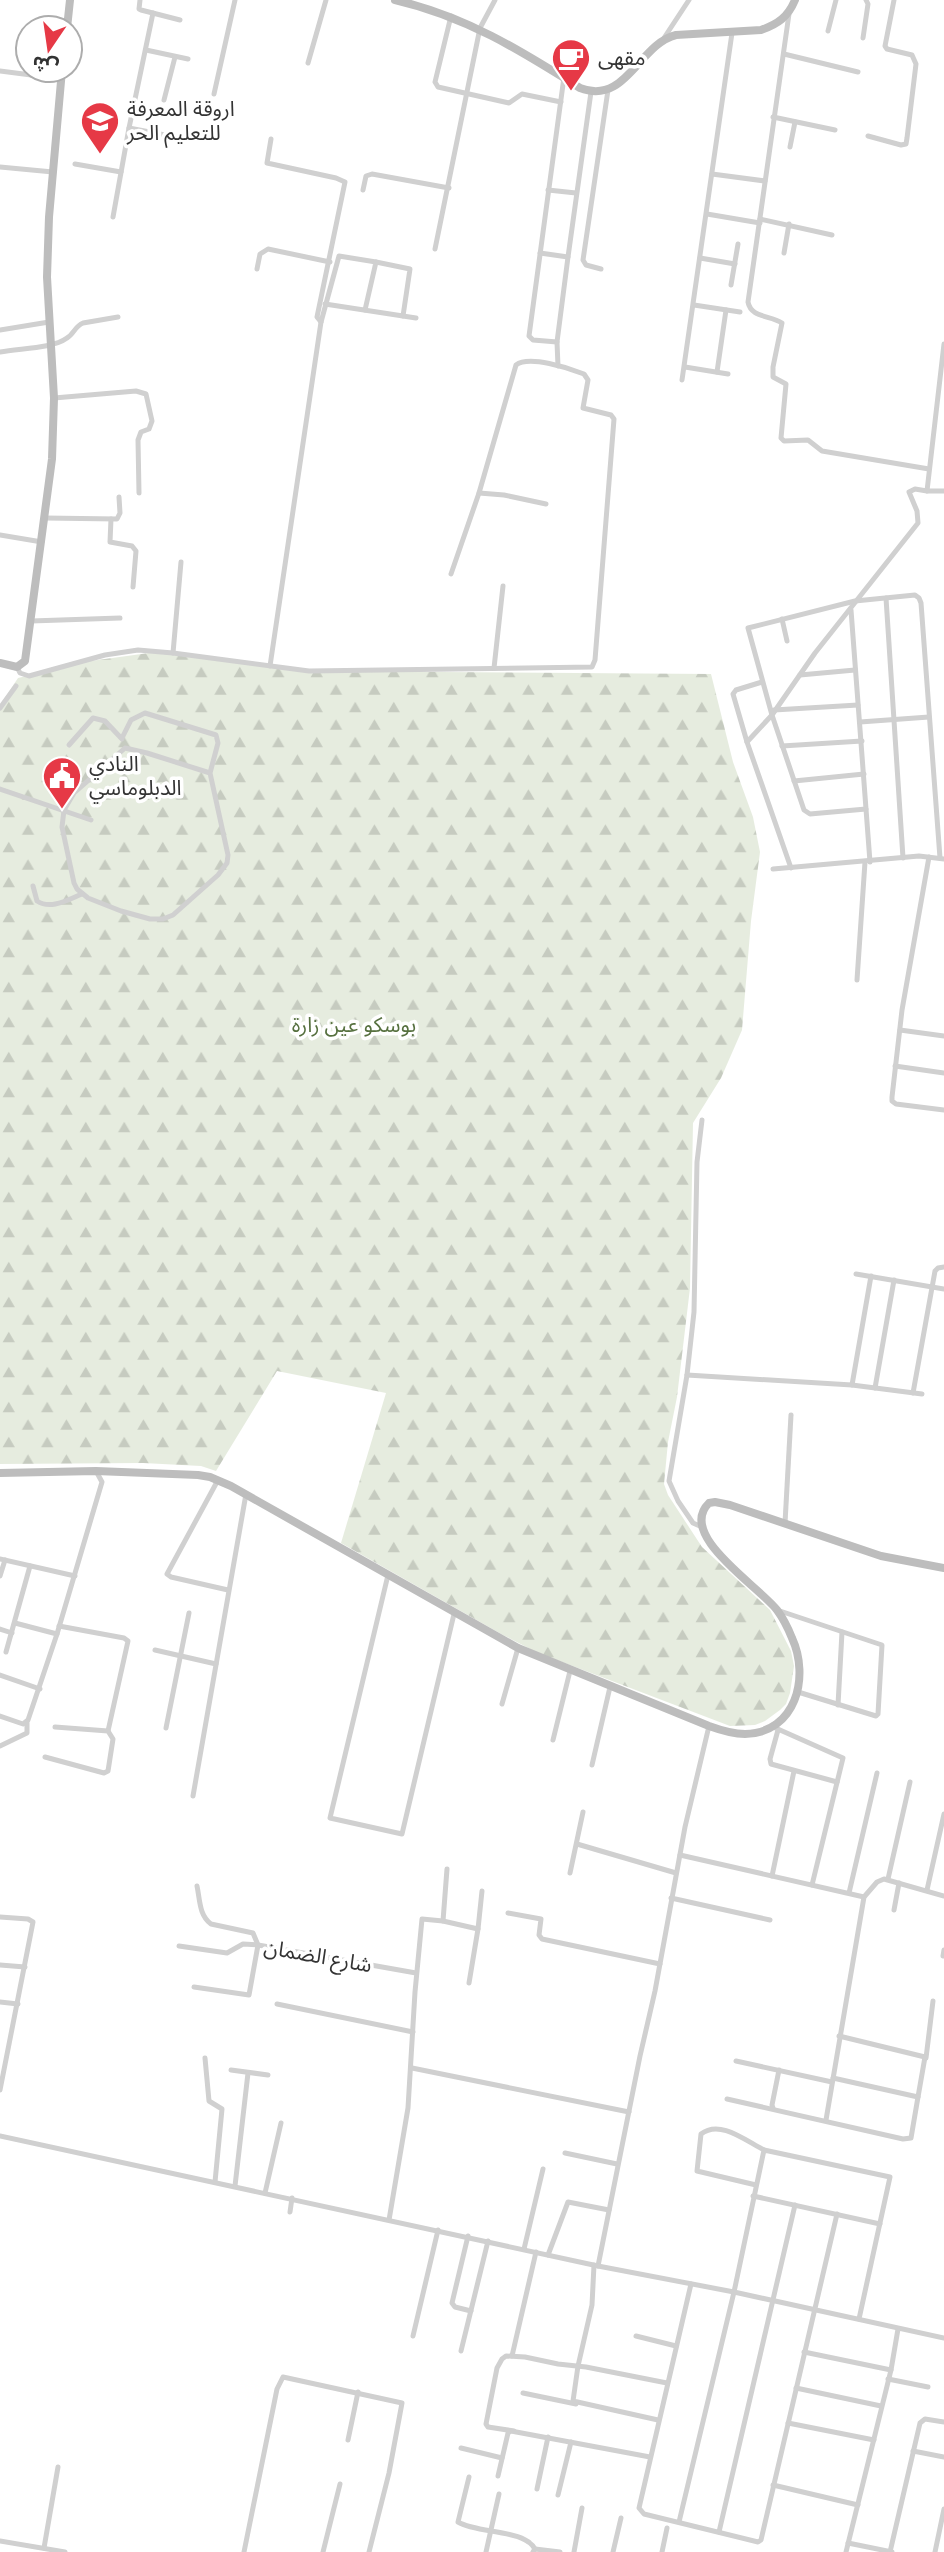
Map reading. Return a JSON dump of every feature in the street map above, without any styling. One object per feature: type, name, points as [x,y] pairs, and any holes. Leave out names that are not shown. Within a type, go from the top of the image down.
[{"type":"main road","points":[[396,0],[416,2],[480,28],[591,92],[608,90],[620,83],[664,38],[697,33],[761,30],[789,14],[795,0]]},
{"type":"main road","points":[[0,663],[17,667],[25,661],[52,459],[54,398],[47,277],[61,84]]},
{"type":"main road","points":[[0,1473],[96,1471],[198,1475],[218,1480],[518,1648],[709,1726],[745,1734],[775,1728],[784,1717],[798,1692],[801,1675],[799,1655],[777,1610],[720,1556],[702,1527],[704,1508],[709,1503],[715,1502],[785,1523],[881,1556],[944,1568]]},
{"type":"street","points":[[139,0],[139,9],[180,20]]},
{"type":"street","points":[[214,94],[235,0]]},
{"type":"street","points":[[309,63],[326,0]]},
{"type":"street","points":[[435,250],[480,28],[495,0]]},
{"type":"street","points":[[664,38],[689,0]]},
{"type":"street","points":[[828,31],[836,0]]},
{"type":"street","points":[[863,38],[868,5],[866,0]]},
{"type":"street","points":[[868,136],[901,145],[906,144],[908,138],[916,64],[912,55],[887,49],[885,46],[894,0]]},
{"type":"street","points":[[113,217],[153,13]]},
{"type":"street","points":[[789,14],[748,302],[755,313],[782,323],[772,374],[786,384],[780,439],[808,440],[822,451],[929,470]]},
{"type":"street","points":[[450,16],[435,82],[441,88],[509,103],[522,94],[561,102]]},
{"type":"street","points":[[682,380],[732,33]]},
{"type":"street","points":[[146,50],[188,59]]},
{"type":"street","points":[[783,54],[858,72]]},
{"type":"street","points":[[164,100],[176,57]]},
{"type":"street","points":[[557,342],[533,340],[529,336],[564,77]]},
{"type":"street","points":[[601,269],[586,265],[583,260],[608,90]]},
{"type":"street","points":[[558,366],[557,342],[591,92]]},
{"type":"street","points":[[773,117],[835,130]]},
{"type":"street","points":[[790,146],[795,122]]},
{"type":"street","points":[[130,128],[165,135]]},
{"type":"street","points":[[271,139],[267,163],[345,182],[317,317],[321,322]]},
{"type":"street","points":[[75,164],[121,172]]},
{"type":"street","points":[[0,167],[53,172]]},
{"type":"street","points":[[363,190],[366,176],[372,174],[449,188]]},
{"type":"street","points":[[712,174],[765,181]]},
{"type":"street","points":[[548,190],[576,193]]},
{"type":"street","points":[[707,214],[789,225],[832,235]]},
{"type":"street","points":[[784,253],[789,225]]},
{"type":"street","points":[[731,285],[738,244]]},
{"type":"street","points":[[257,269],[260,254],[268,249],[330,262]]},
{"type":"street","points":[[540,253],[568,257]]},
{"type":"street","points":[[270,666],[321,322],[339,256],[410,269],[403,316]]},
{"type":"street","points":[[700,258],[735,264]]},
{"type":"street","points":[[365,310],[376,262]]},
{"type":"street","points":[[325,304],[416,318]]},
{"type":"street","points":[[694,305],[740,312]]},
{"type":"street","points":[[717,372],[726,310]]},
{"type":"street","points":[[0,352],[51,344],[69,337],[78,325],[118,317]]},
{"type":"street","points":[[0,330],[49,322]]},
{"type":"street","points":[[927,491],[944,344]]},
{"type":"street","points":[[17,667],[20,673],[29,676],[114,653],[138,650],[320,671],[589,668],[595,663],[614,419],[611,415],[583,408],[588,380],[584,374],[558,366],[524,361],[516,365],[479,493],[451,574]]},
{"type":"street","points":[[685,367],[728,374]]},
{"type":"street","points":[[54,398],[136,391],[146,394],[152,424],[149,429],[141,432],[138,440],[139,493]]},
{"type":"street","points":[[747,742],[773,713],[855,601],[918,523],[917,511],[909,492],[915,489],[944,491]]},
{"type":"street","points":[[479,493],[517,497],[546,504]]},
{"type":"street","points":[[45,517],[119,517],[119,497]]},
{"type":"street","points":[[111,519],[110,542],[132,546],[136,551],[133,587]]},
{"type":"street","points":[[0,535],[42,542]]},
{"type":"street","points":[[173,653],[181,562]]},
{"type":"street","points":[[494,668],[503,586]]},
{"type":"street","points":[[773,869],[903,858],[942,859],[920,600],[915,595],[855,601],[748,628],[782,746],[806,813],[866,810]]},
{"type":"street","points":[[886,598],[903,858]]},
{"type":"street","points":[[851,609],[862,741],[867,862],[857,980]]},
{"type":"street","points":[[32,621],[120,618]]},
{"type":"street","points":[[782,619],[787,640]]},
{"type":"street","points":[[800,675],[855,670]]},
{"type":"street","points":[[762,682],[734,692],[747,742],[791,869]]},
{"type":"street","points":[[0,708],[16,686]]},
{"type":"street","points":[[773,713],[858,705]]},
{"type":"street","points":[[122,738],[131,720],[145,713],[212,732],[218,743],[210,773],[228,849],[227,863],[173,915],[163,919],[134,915],[82,894],[72,876],[61,823],[64,810],[74,793],[124,748]]},
{"type":"street","points":[[860,722],[929,717]]},
{"type":"street","points":[[69,745],[93,718],[105,721],[122,738],[124,748]]},
{"type":"street","points":[[782,746],[862,741]]},
{"type":"street","points":[[124,748],[210,773]]},
{"type":"street","points":[[794,781],[864,774]]},
{"type":"street","points":[[0,789],[91,820]]},
{"type":"street","points":[[929,857],[900,1031],[892,1101],[902,1105],[944,1110]]},
{"type":"street","points":[[33,886],[37,901],[45,905],[82,894]]},
{"type":"street","points":[[900,1031],[944,1036]]},
{"type":"street","points":[[895,1066],[944,1073]]},
{"type":"street","points":[[702,1120],[697,1162],[695,1301],[687,1376],[669,1481],[678,1501],[694,1523],[702,1527]]},
{"type":"street","points":[[913,1393],[931,1287],[936,1269],[944,1267]]},
{"type":"street","points":[[856,1274],[944,1289]]},
{"type":"street","points":[[852,1385],[871,1276]]},
{"type":"street","points":[[875,1388],[894,1280]]},
{"type":"street","points":[[687,1376],[852,1385],[922,1394]]},
{"type":"street","points":[[785,1523],[791,1415]]},
{"type":"street","points":[[0,1746],[27,1733],[27,1723],[40,1689],[102,1482],[96,1471]]},
{"type":"street","points":[[218,1480],[167,1574],[229,1590]]},
{"type":"street","points":[[193,1796],[246,1494]]},
{"type":"street","points":[[0,1576],[2,1560],[75,1576]]},
{"type":"street","points":[[6,1652],[30,1566]]},
{"type":"street","points":[[388,1575],[330,1818],[402,1834],[454,1614]]},
{"type":"street","points":[[777,1610],[882,1645],[876,1716],[798,1692]]},
{"type":"street","points":[[166,1728],[189,1613]]},
{"type":"street","points":[[15,1623],[57,1634]]},
{"type":"street","points":[[59,1626],[128,1641],[107,1731]]},
{"type":"street","points":[[0,1629],[12,1633]]},
{"type":"street","points":[[838,1705],[842,1632]]},
{"type":"street","points":[[502,1704],[518,1648]]},
{"type":"street","points":[[155,1650],[216,1664]]},
{"type":"street","points":[[553,1740],[570,1671]]},
{"type":"street","points":[[0,1675],[40,1689]]},
{"type":"street","points":[[592,1765],[610,1687]]},
{"type":"street","points":[[0,1716],[27,1723]]},
{"type":"street","points":[[576,2403],[572,2394],[592,2305],[596,2266],[660,1964],[676,1873],[709,1726]]},
{"type":"street","points":[[45,1757],[106,1773],[113,1739],[107,1731],[55,1727]]},
{"type":"street","points":[[812,1885],[843,1761],[840,1755],[775,1728],[770,1763],[837,1782]]},
{"type":"street","points":[[772,1876],[794,1771]]},
{"type":"street","points":[[849,1893],[877,1773]]},
{"type":"street","points":[[888,1879],[910,1782]]},
{"type":"street","points":[[570,1873],[583,1812]]},
{"type":"street","points":[[927,1890],[944,1814]]},
{"type":"street","points":[[577,1843],[676,1873]]},
{"type":"street","points":[[680,1855],[864,1897]]},
{"type":"street","points":[[443,1921],[447,1869]]},
{"type":"street","points":[[826,2120],[864,1897],[879,1880],[888,1879],[944,1896]]},
{"type":"street","points":[[894,1910],[899,1883]]},
{"type":"street","points":[[194,1987],[249,1995],[258,1945],[253,1933],[211,1924],[205,1920],[197,1886]]},
{"type":"street","points":[[469,1983],[482,1891]]},
{"type":"street","points":[[671,1898],[770,1920]]},
{"type":"street","points":[[508,1913],[541,1919],[539,1935],[542,1939],[660,1964]]},
{"type":"street","points":[[0,1917],[33,1920],[0,2090]]},
{"type":"street","points":[[389,2220],[408,2108],[422,1919],[478,1929]]},
{"type":"street","name":"شارع الضمان","points":[[179,1946],[227,1953],[243,1944],[258,1945],[416,1973]]},
{"type":"street","points":[[0,1965],[25,1967]]},
{"type":"street","points":[[727,2099],[908,2139],[912,2136],[933,2001]]},
{"type":"street","points":[[0,2002],[18,2004]]},
{"type":"street","points":[[277,2004],[413,2032]]},
{"type":"street","points":[[839,2036],[926,2058]]},
{"type":"street","points":[[205,2058],[209,2101],[222,2109],[215,2182]]},
{"type":"street","points":[[736,2061],[918,2097]]},
{"type":"street","points":[[412,2068],[629,2112]]},
{"type":"street","points":[[231,2070],[268,2075]]},
{"type":"street","points":[[773,2108],[779,2070]]},
{"type":"street","points":[[235,2186],[248,2073]]},
{"type":"street","points":[[265,2193],[281,2123]]},
{"type":"street","points":[[756,2185],[697,2171],[701,2134],[706,2130],[721,2128],[764,2150],[889,2175],[891,2179],[859,2319]]},
{"type":"street","points":[[0,2136],[596,2266],[734,2292],[944,2338]]},
{"type":"street","points":[[679,2522],[734,2292],[764,2150]]},
{"type":"street","points":[[565,2153],[617,2164]]},
{"type":"street","points":[[524,2249],[543,2169]]},
{"type":"street","points":[[753,2196],[880,2224]]},
{"type":"street","points":[[290,2212],[292,2199]]},
{"type":"street","points":[[548,2255],[568,2202],[609,2210]]},
{"type":"street","points":[[719,2532],[795,2205]]},
{"type":"street","points":[[691,2284],[639,2508],[641,2512],[754,2542],[761,2540],[837,2214]]},
{"type":"street","points":[[412,2336],[438,2230]]},
{"type":"street","points":[[468,2236],[452,2302],[455,2307],[471,2311]]},
{"type":"street","points":[[461,2351],[488,2241]]},
{"type":"street","points":[[512,2356],[536,2252]]},
{"type":"street","points":[[846,2552],[891,2370],[898,2329]]},
{"type":"street","points":[[636,2336],[676,2346]]},
{"type":"street","points":[[804,2352],[891,2370]]},
{"type":"street","points":[[650,2457],[488,2427],[485,2424],[500,2362],[506,2356],[667,2383]]},
{"type":"street","points":[[244,2552],[281,2379],[289,2377],[399,2401],[402,2406],[369,2552]]},
{"type":"street","points":[[888,2379],[928,2387]]},
{"type":"street","points":[[796,2388],[881,2406]]},
{"type":"street","points":[[348,2440],[358,2392]]},
{"type":"street","points":[[523,2393],[658,2420]]},
{"type":"street","points":[[848,2543],[891,2552],[922,2420],[944,2422]]},
{"type":"street","points":[[788,2423],[874,2440]]},
{"type":"street","points":[[498,2476],[508,2433],[514,2431]]},
{"type":"street","points":[[537,2489],[548,2437]]},
{"type":"street","points":[[558,2495],[571,2442]]},
{"type":"street","points":[[461,2448],[502,2458]]},
{"type":"street","points":[[913,2451],[944,2457]]},
{"type":"street","points":[[46,2549],[58,2467]]},
{"type":"street","points":[[468,2477],[458,2522],[491,2532],[514,2535],[531,2542],[534,2550],[560,2552]]},
{"type":"street","points":[[323,2552],[340,2484]]},
{"type":"street","points":[[774,2485],[858,2505]]},
{"type":"street","points":[[486,2552],[499,2494]]},
{"type":"street","points":[[574,2552],[582,2508]]},
{"type":"street","points":[[935,2552],[944,2509]]},
{"type":"street","points":[[613,2552],[621,2518]]},
{"type":"street","points":[[662,2552],[667,2528]]},
{"type":"street","points":[[0,2541],[65,2552]]},
{"type":"green space","name":"بوسكو عين زارة","points":[[156,652],[302,671],[711,674],[733,762],[753,817],[760,852],[742,1030],[721,1078],[693,1123],[690,1288],[664,1484],[668,1495],[702,1547],[770,1610],[791,1651],[794,1666],[786,1704],[765,1721],[755,1725],[730,1726],[536,1652],[341,1543],[386,1393],[277,1371],[216,1471],[201,1466],[143,1463],[0,1464],[0,705],[18,678],[83,662]]},
{"type":"place","name":"مقهى","points":[[571,92]]},
{"type":"place","name":"اروقة المعرفة للتعليم الحر","points":[[100,155]]},
{"type":"place","name":"النادي الدبلوماسي","points":[[62,810]]}]
